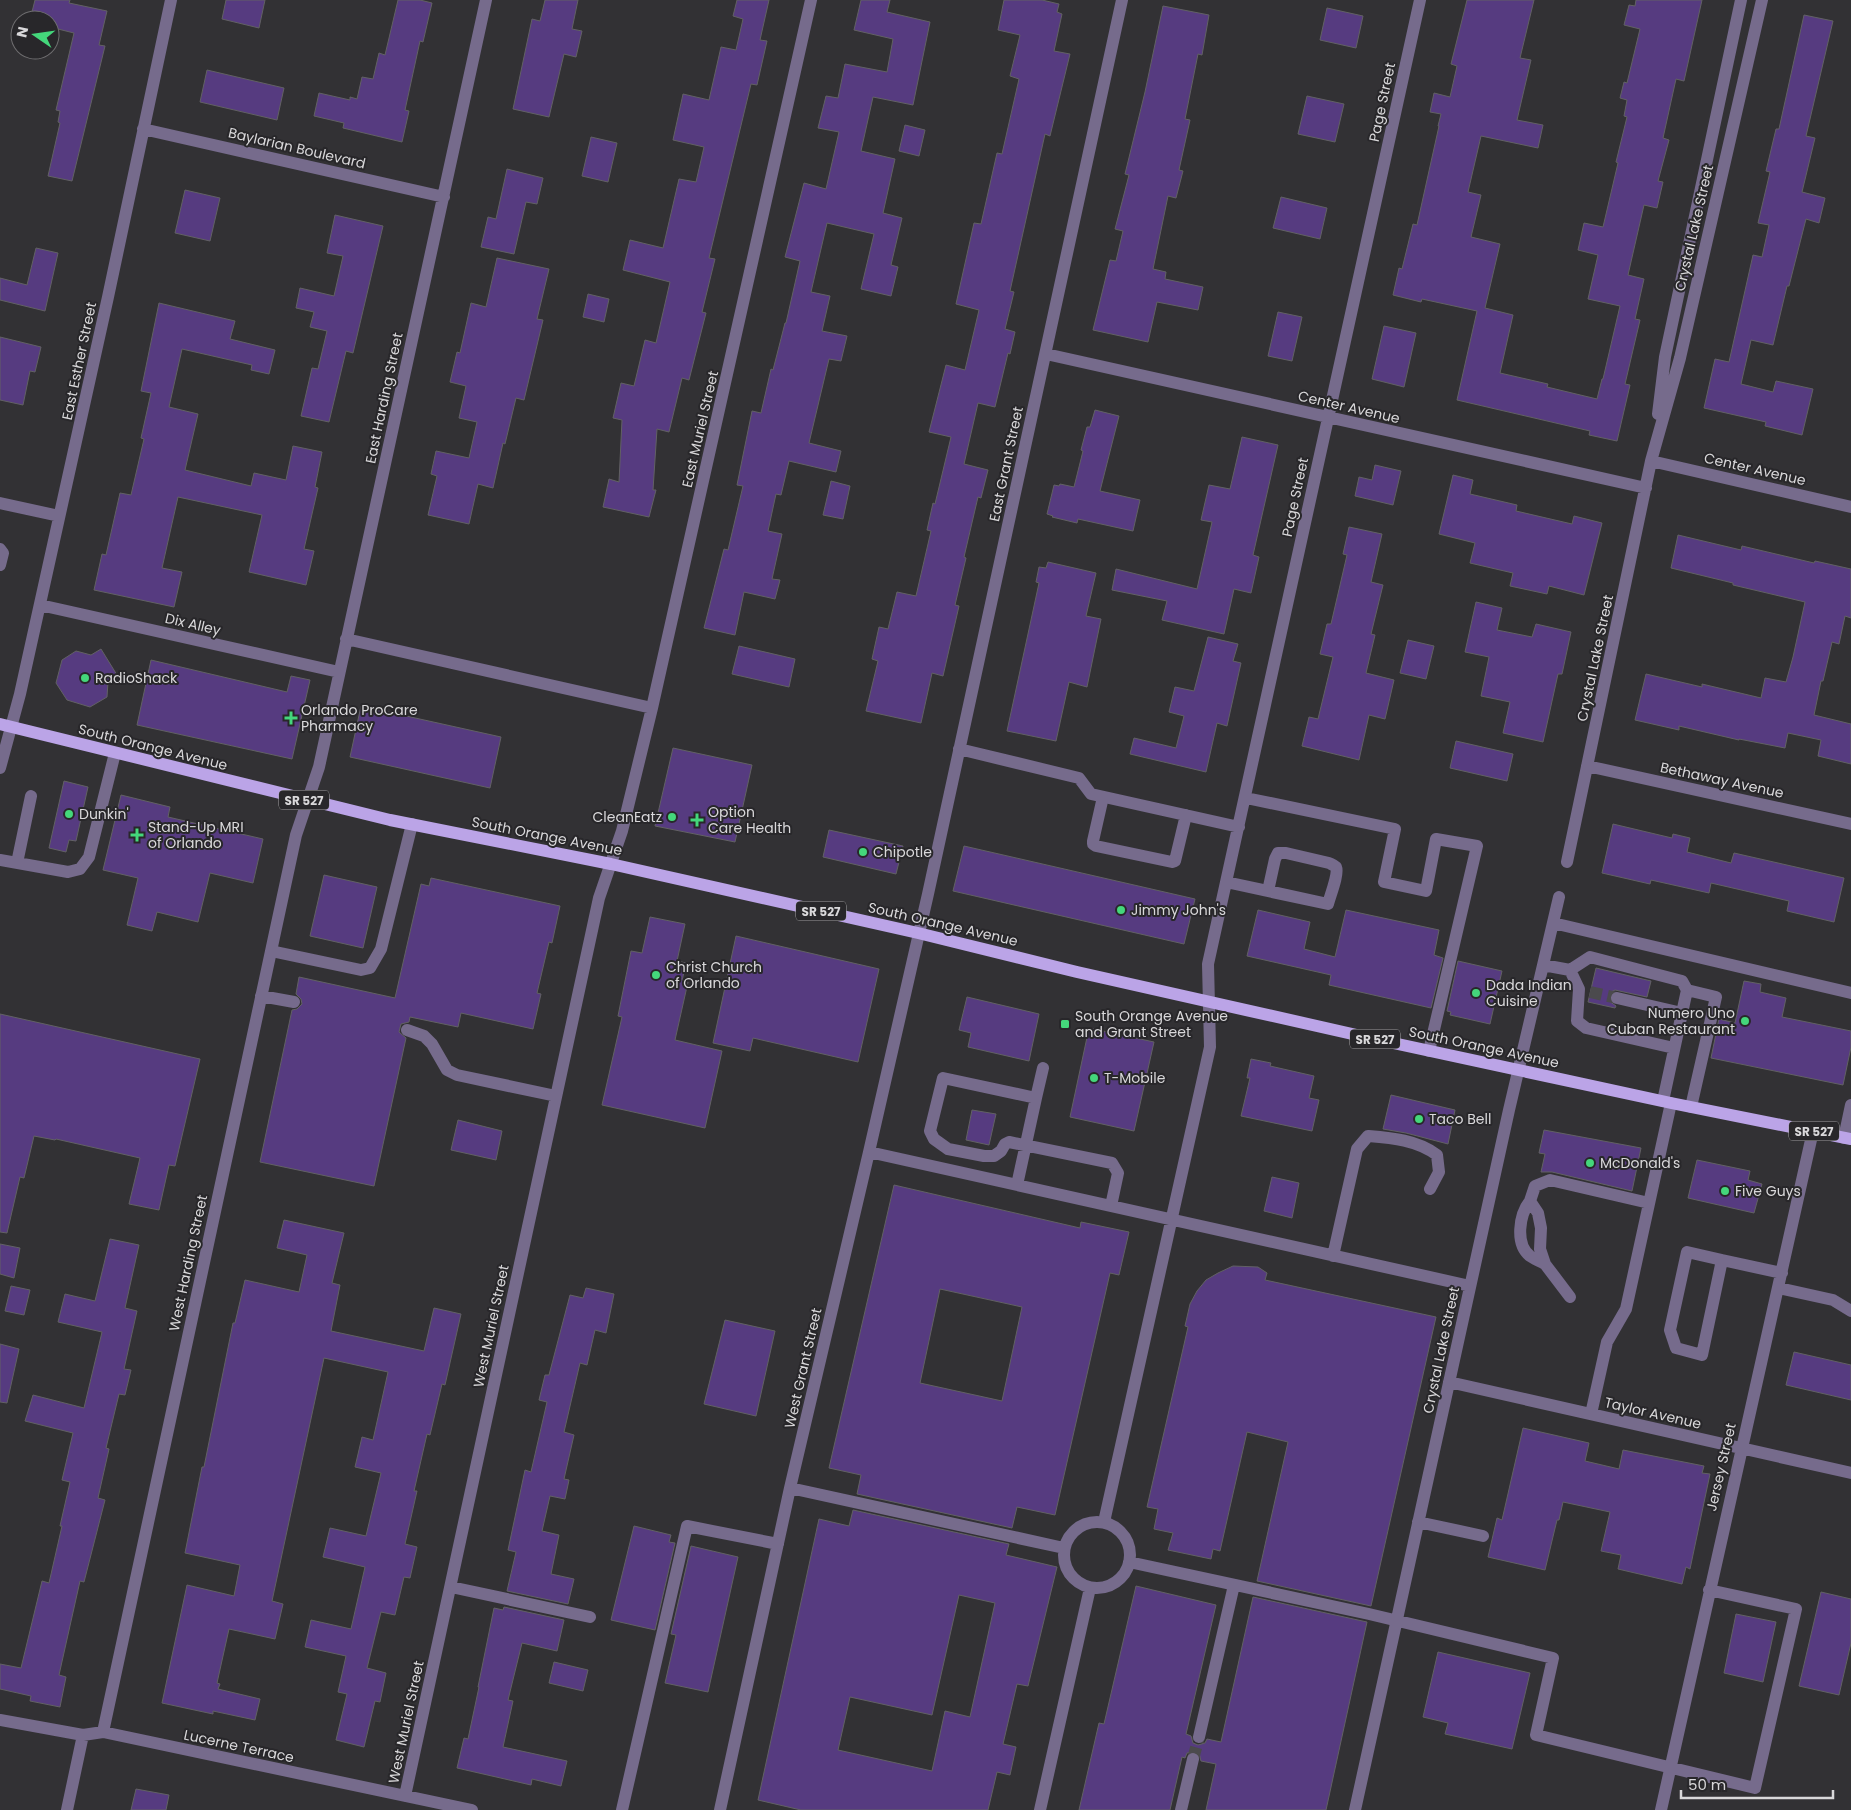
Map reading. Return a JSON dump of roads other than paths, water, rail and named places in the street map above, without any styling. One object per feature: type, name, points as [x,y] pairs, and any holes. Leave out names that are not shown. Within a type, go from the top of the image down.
[{"type":"main road","name":"South Orange Avenue","points":[[5,726],[307,801],[611,864],[1429,1051],[1848,1139]]},
{"type":"street","name":"East Esther Street","points":[[0,768],[5,726],[20,694],[171,0]]},
{"type":"street","name":"East Harding Street","points":[[307,801],[319,767],[486,0]]},
{"type":"street","name":"East Muriel Street","points":[[611,864],[622,831],[652,708],[811,0]]},
{"type":"street","name":"East Grant Street","points":[[918,934],[1122,0]]},
{"type":"street","name":"Page Street","points":[[1104,1522],[1210,1047],[1208,964],[1420,0]]},
{"type":"street","name":"Crystal Lake Street","points":[[1652,461],[1665,356],[1741,0]]},
{"type":"street","name":"Crystal Lake Street","points":[[1566,862],[1652,461],[1680,358],[1762,0]]},
{"type":"street","name":"Baylarian Boulevard","points":[[143,129],[444,197]]},
{"type":"street","name":"Center Avenue","points":[[1046,354],[1646,488]]},
{"type":"street","name":"Center Avenue","points":[[1652,461],[1851,507]]},
{"type":"street","points":[[0,503],[60,516]]},
{"type":"street","points":[[0,549],[3,553],[0,565]]},
{"type":"street","name":"Dix Alley","points":[[40,605],[339,672]]},
{"type":"street","points":[[346,639],[652,708]]},
{"type":"street","points":[[959,749],[1080,778],[1091,794],[1239,826]]},
{"type":"street","points":[[0,860],[68,872],[80,869],[89,856],[115,753]]},
{"type":"street","name":"Bethaway Avenue","points":[[1587,766],[1851,824]]},
{"type":"street","points":[[17,863],[31,796]]},
{"type":"street","points":[[1103,797],[1093,841],[1093,844],[1096,846],[1172,862],[1175,861],[1186,815]]},
{"type":"street","points":[[1246,798],[1395,829],[1384,882],[1426,891],[1436,839],[1477,846],[1429,1051]]},
{"type":"street","name":"West Harding Street","points":[[103,1732],[296,835],[307,801]]},
{"type":"street","points":[[271,951],[361,970],[370,968],[381,949],[412,824]]},
{"type":"street","points":[[1226,882],[1328,904],[1337,868],[1335,865],[1286,853],[1278,853],[1268,891]]},
{"type":"street","name":"West Muriel Street","points":[[405,1796],[599,898],[611,864]]},
{"type":"street","name":"Crystal Lake Street","points":[[1355,1810],[1470,1286],[1559,898]]},
{"type":"street","points":[[1553,923],[1851,993]]},
{"type":"street","name":"West Grant Street","points":[[720,1810],[790,1488],[918,934]]},
{"type":"street","points":[[1570,970],[1590,957],[1682,981],[1687,990],[1674,1048],[1667,1102],[1649,1203],[1626,1309],[1607,1342],[1591,1414]]},
{"type":"street","points":[[1543,965],[1570,970],[1585,990],[1577,1021],[1586,1028],[1674,1048]]},
{"type":"street","points":[[1687,990],[1716,997],[1691,1107]]},
{"type":"street","points":[[261,996],[294,1002]]},
{"type":"street","points":[[1618,998],[1682,1013]]},
{"type":"street","points":[[407,1030],[424,1036],[432,1044],[446,1070],[457,1075],[556,1096]]},
{"type":"street","points":[[1017,1185],[1044,1068]]},
{"type":"street","points":[[1036,1098],[943,1078],[930,1131],[934,1139],[948,1149],[984,1156],[994,1156],[1009,1142],[1112,1163],[1118,1172],[1111,1206]]},
{"type":"street","points":[[1848,1139],[1851,1105]]},
{"type":"street","name":"Jersey Street","points":[[1660,1810],[1813,1131]]},
{"type":"street","points":[[1333,1256],[1357,1149],[1368,1136],[1390,1137],[1425,1147],[1436,1155],[1439,1172],[1430,1189]]},
{"type":"street","points":[[869,1152],[1470,1286]]},
{"type":"street","points":[[1545,1264],[1530,1256],[1522,1244],[1520,1225],[1525,1207],[1530,1201],[1535,1186],[1550,1180],[1649,1203]]},
{"type":"street","points":[[1530,1201],[1538,1213],[1541,1228],[1540,1249],[1545,1264],[1570,1297]]},
{"type":"street","points":[[1722,1260],[1702,1355],[1676,1348],[1670,1330],[1687,1252],[1782,1273]]},
{"type":"street","points":[[1779,1288],[1832,1300],[1851,1311]]},
{"type":"street","name":"Taylor Avenue","points":[[1449,1382],[1851,1473]]},
{"type":"street","points":[[790,1488],[1064,1548]]},
{"type":"street","points":[[1091,1522],[1104,1522],[1116,1528],[1125,1537],[1129,1549],[1129,1562],[1124,1574],[1115,1583],[1103,1588],[1090,1588],[1078,1582],[1069,1573],[1064,1561],[1064,1548],[1070,1536],[1079,1527],[1091,1522]]},
{"type":"street","points":[[1418,1522],[1483,1536]]},
{"type":"street","points":[[622,1810],[687,1526],[778,1544]]},
{"type":"street","points":[[1129,1562],[1553,1658],[1536,1735],[1755,1788],[1796,1609],[1709,1590]]},
{"type":"street","points":[[1199,1737],[1234,1585]]},
{"type":"street","points":[[450,1587],[590,1617]]},
{"type":"street","points":[[1040,1810],[1090,1588]]},
{"type":"street","name":"Lucerne Terrace","points":[[0,1720],[83,1735],[103,1732],[472,1810]]},
{"type":"street","points":[[68,1810],[83,1735]]},
{"type":"street","points":[[1181,1810],[1194,1759]]},
{"type":"tunnel","points":[[1590,992],[1617,998]]},
{"type":"tunnel","points":[[1193,1759],[1199,1737]]},
{"type":"place","name":"RadioShack","points":[[85,678]]},
{"type":"place","name":"Orlando ProCare Pharmacy","points":[[291,718]]},
{"type":"place","name":"Dunkin'","points":[[69,814]]},
{"type":"place","name":"CleanEatz","points":[[672,817]]},
{"type":"place","name":"Option Care Health","points":[[697,820]]},
{"type":"place","name":"Stand-Up MRI of Orlando","points":[[137,835]]},
{"type":"place","name":"Chipotle","points":[[863,852]]},
{"type":"place","name":"Jimmy John's","points":[[1121,910]]},
{"type":"place","name":"Christ Church of Orlando","points":[[656,975]]},
{"type":"place","name":"Dada Indian Cuisine","points":[[1476,993]]},
{"type":"place","name":"Numero Uno Cuban Restaurant","points":[[1745,1021]]},
{"type":"place","name":"South Orange Avenue and Grant Street","points":[[1065,1024]]},
{"type":"place","name":"T-Mobile","points":[[1094,1078]]},
{"type":"place","name":"Taco Bell","points":[[1419,1119]]},
{"type":"place","name":"McDonald's","points":[[1590,1163]]},
{"type":"place","name":"Five Guys","points":[[1725,1191]]}]
